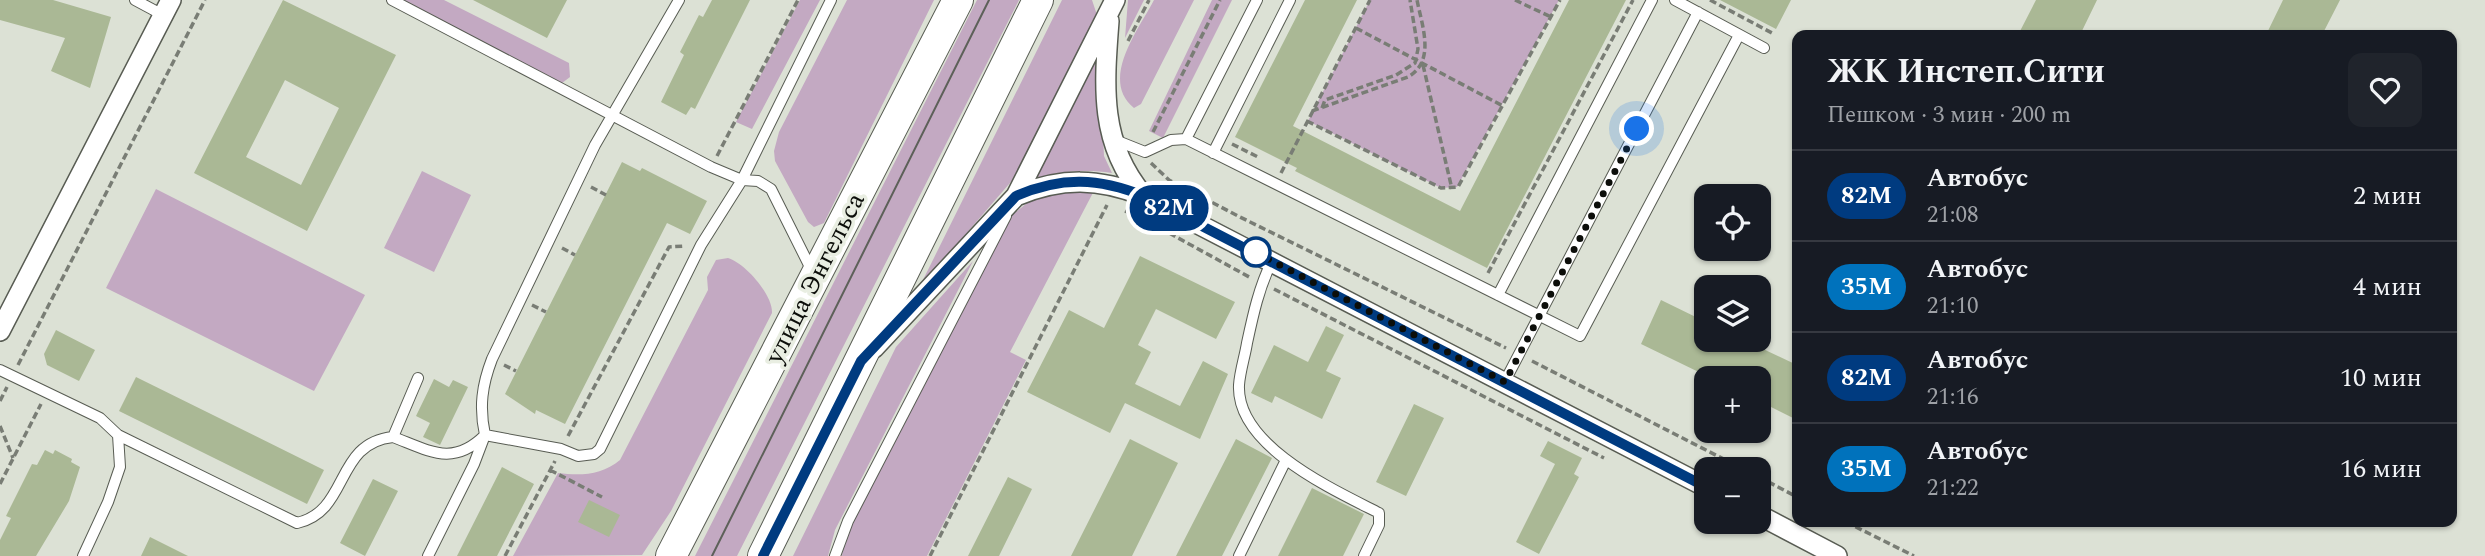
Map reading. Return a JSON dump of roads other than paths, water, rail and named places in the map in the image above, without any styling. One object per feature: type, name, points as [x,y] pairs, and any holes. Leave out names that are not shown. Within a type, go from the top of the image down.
[{"type":"main road","name":"улица Энгельса","points":[[672,551],[958,0]]},
{"type":"main road","points":[[763,556],[1038,0]]},
{"type":"street","points":[[861,361],[1016,196],[1112,5]]},
{"type":"street","points":[[1112,5],[1106,90],[1112,139],[1126,174],[1144,196]]},
{"type":"street","points":[[0,331],[167,7]]},
{"type":"street","points":[[1016,196],[1063,181],[1079,180],[1117,185],[1144,196],[1694,481]]},
{"type":"street","points":[[1771,521],[1837,556]]},
{"type":"lane","points":[[135,0],[167,7]]},
{"type":"lane","points":[[391,0],[711,167],[742,180],[758,181],[771,189],[816,278]]},
{"type":"lane","points":[[428,556],[470,472],[485,435],[480,413],[483,383],[492,359],[611,117],[679,0]]},
{"type":"lane","points":[[485,435],[586,456],[600,449],[701,245],[742,180],[831,0]]},
{"type":"lane","points":[[1186,139],[1257,0]]},
{"type":"lane","points":[[1213,153],[1290,0]]},
{"type":"lane","points":[[1499,295],[1652,0]]},
{"type":"lane","points":[[1675,0],[1764,48]]},
{"type":"lane","points":[[1505,382],[1698,12]]},
{"type":"lane","points":[[1112,139],[1143,151],[1171,140],[1186,139],[1580,336],[1739,35]]},
{"type":"lane","points":[[835,556],[848,521],[1016,196]]},
{"type":"lane","points":[[1272,261],[1262,283],[1239,386],[1242,404],[1261,437],[1294,468],[1379,513],[1379,525],[1364,556]]},
{"type":"lane","points":[[0,370],[100,418],[118,435],[297,523],[314,519],[327,506],[352,460],[364,448],[383,438],[393,437],[449,455],[470,450],[485,435]]},
{"type":"lane","points":[[393,437],[418,378]]},
{"type":"lane","points":[[83,556],[108,502],[120,467],[118,435]]},
{"type":"lane","points":[[1239,556],[1286,460]]},
{"type":"tram line","points":[[712,556],[989,0]]}]
